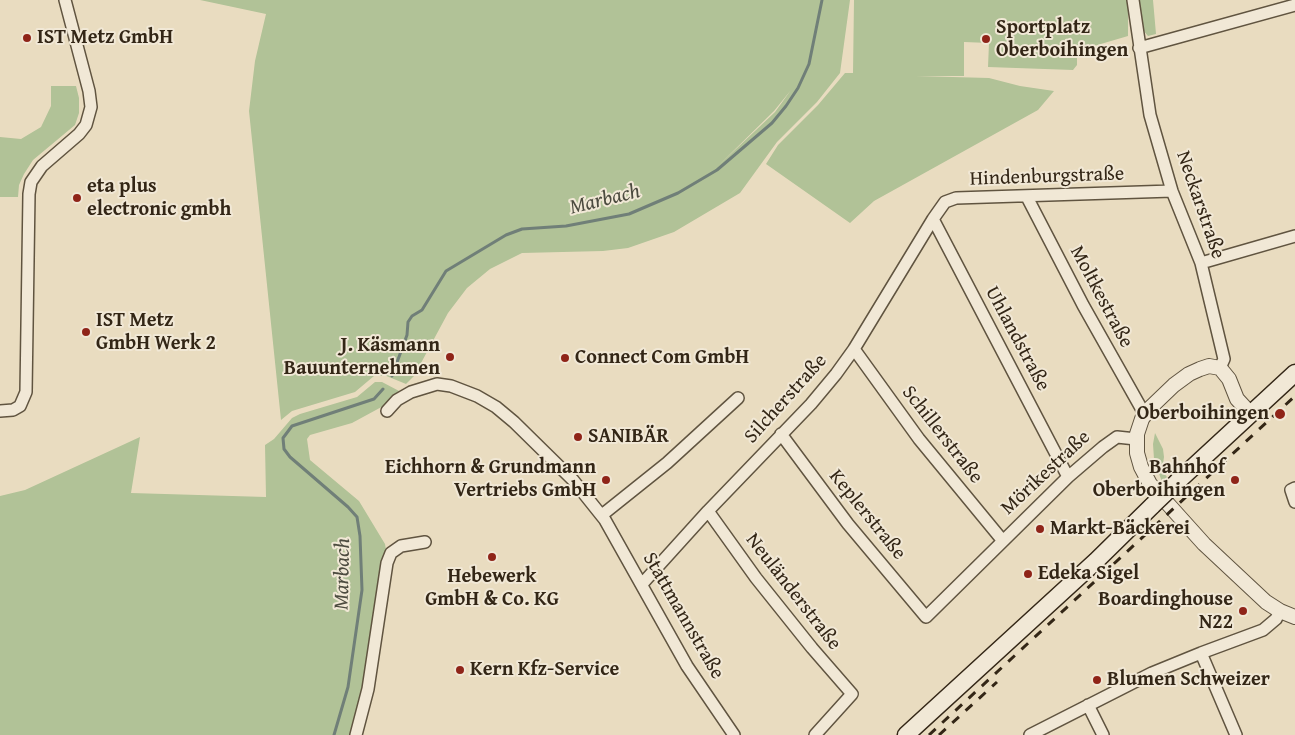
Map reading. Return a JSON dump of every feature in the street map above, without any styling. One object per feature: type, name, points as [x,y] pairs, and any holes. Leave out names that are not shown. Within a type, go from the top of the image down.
[{"type":"main road","points":[[906,735],[1096,561],[1250,413],[1295,373]]},
{"type":"street","points":[[0,411],[13,410],[20,406],[26,392],[28,231],[31,182],[42,166],[79,134],[86,125],[91,107],[89,91],[65,0]]},
{"type":"street","name":"Neckarstraße","points":[[1133,0],[1150,115],[1172,191],[1201,263],[1224,359],[1220,368]]},
{"type":"street","points":[[1139,48],[1295,5]]},
{"type":"street","name":"Hindenburgstraße","points":[[933,219],[945,202],[956,198],[1172,191]]},
{"type":"street","name":"Moltkestraße","points":[[1027,197],[1083,305],[1145,415]]},
{"type":"street","name":"Silcherstraße","points":[[642,584],[836,374],[854,349],[933,219]]},
{"type":"street","name":"Uhlandstraße","points":[[933,219],[1068,477]]},
{"type":"street","points":[[1201,263],[1295,236]]},
{"type":"street","name":"Schillerstraße","points":[[854,349],[919,439],[1003,541]]},
{"type":"street","points":[[1250,413],[1237,399],[1230,379],[1220,368],[1209,366],[1189,374],[1158,399],[1138,427],[1136,439],[1137,453],[1141,467],[1157,492],[1212,552],[1255,592],[1280,611],[1295,617]]},
{"type":"street","name":"Stattmannstraße","points":[[387,411],[398,400],[411,392],[437,384],[451,386],[477,396],[496,407],[519,427],[561,468],[602,515],[688,666],[734,735]]},
{"type":"street","points":[[602,515],[667,463],[738,398]]},
{"type":"street","name":"Keplerstraße","points":[[780,434],[848,524],[926,616]]},
{"type":"street","name":"Mörikestraße","points":[[926,616],[1068,477],[1103,447],[1118,437],[1136,439]]},
{"type":"street","points":[[1295,488],[1291,490],[1295,502]]},
{"type":"street","name":"Neuländerstraße","points":[[708,512],[756,578],[852,694],[815,735]]},
{"type":"street","points":[[356,735],[368,689],[387,563],[391,553],[402,546],[425,542]]},
{"type":"street","points":[[1030,735],[1152,673],[1201,652],[1263,630],[1276,619],[1280,611]]},
{"type":"street","points":[[1201,652],[1236,735]]},
{"type":"street","points":[[1088,706],[1102,735]]},
{"type":"green space","points":[[200,0],[850,0],[840,73],[817,102],[777,142],[740,193],[674,232],[628,248],[603,251],[522,253],[490,269],[467,288],[448,313],[414,376],[406,384],[384,375],[394,353],[382,376],[374,376],[355,392],[292,411],[281,420],[249,111],[255,61],[266,14]],"holes":[[[791,90],[775,112],[718,166],[774,111]]]},
{"type":"green space","points":[[854,0],[1128,0],[1128,36],[1077,51],[1077,65],[1073,70],[988,67],[989,43],[964,42],[964,76],[916,76],[989,78],[1020,86],[1054,91],[1038,110],[874,201],[850,223],[766,164],[778,145],[818,105],[845,73],[853,73]]},
{"type":"green space","points":[[1139,0],[1153,0],[1156,34],[1148,36],[1143,30]]},
{"type":"green space","points":[[51,86],[76,86],[79,98],[79,113],[75,125],[33,160],[19,185],[18,197],[0,197],[0,137],[21,139],[41,127],[51,106]]},
{"type":"green space","points":[[375,382],[382,382],[401,392],[387,404],[352,423],[310,435],[307,439],[310,460],[359,501],[385,544],[387,556],[365,690],[353,735],[0,735],[0,496],[25,490],[140,437],[131,493],[266,497],[265,445],[274,439],[292,418],[357,397]]},
{"type":"green space","points":[[1155,433],[1163,449],[1162,471],[1167,477],[1162,482],[1154,459],[1153,444]]},
{"type":"waterway","name":"Marbach","points":[[392,376],[407,335],[408,322],[412,316],[422,310],[446,271],[506,235],[522,229],[566,226],[629,214],[678,193],[717,170],[772,123],[798,88],[809,64],[822,0]]},
{"type":"waterway","name":"Marbach","points":[[334,735],[348,687],[362,590],[360,536],[357,517],[290,457],[284,449],[283,438],[292,426],[374,399],[383,389]]},
{"type":"railway","points":[[929,735],[1295,396]]},
{"type":"railway","points":[[939,735],[997,682]]},
{"type":"place","name":"IST Metz GmbH","points":[[27,38]]},
{"type":"place","name":"Sportplatz Oberboihingen","points":[[986,39]]},
{"type":"place","name":"eta plus electronic gmbh","points":[[77,198]]},
{"type":"place","name":"IST Metz GmbH Werk 2","points":[[86,332]]},
{"type":"place","name":"J. Käsmann Bauunternehmen","points":[[450,357]]},
{"type":"place","name":"Connect Com GmbH","points":[[565,358]]},
{"type":"place","name":"Oberboihingen","points":[[1280,414]]},
{"type":"place","name":"SANIBÄR","points":[[578,437]]},
{"type":"place","name":"Eichhorn & Grundmann Vertriebs GmbH","points":[[606,480]]},
{"type":"place","name":"Bahnhof Oberboihingen","points":[[1235,480]]},
{"type":"place","name":"Markt-Bäckerei","points":[[1040,529]]},
{"type":"place","name":"Hebewerk GmbH & Co. KG","points":[[492,557]]},
{"type":"place","name":"Edeka Sigel","points":[[1028,574]]},
{"type":"place","name":"Boardinghouse N22","points":[[1243,611]]},
{"type":"place","name":"Kern Kfz-Service","points":[[460,670]]},
{"type":"place","name":"Blumen Schweizer","points":[[1097,680]]}]
